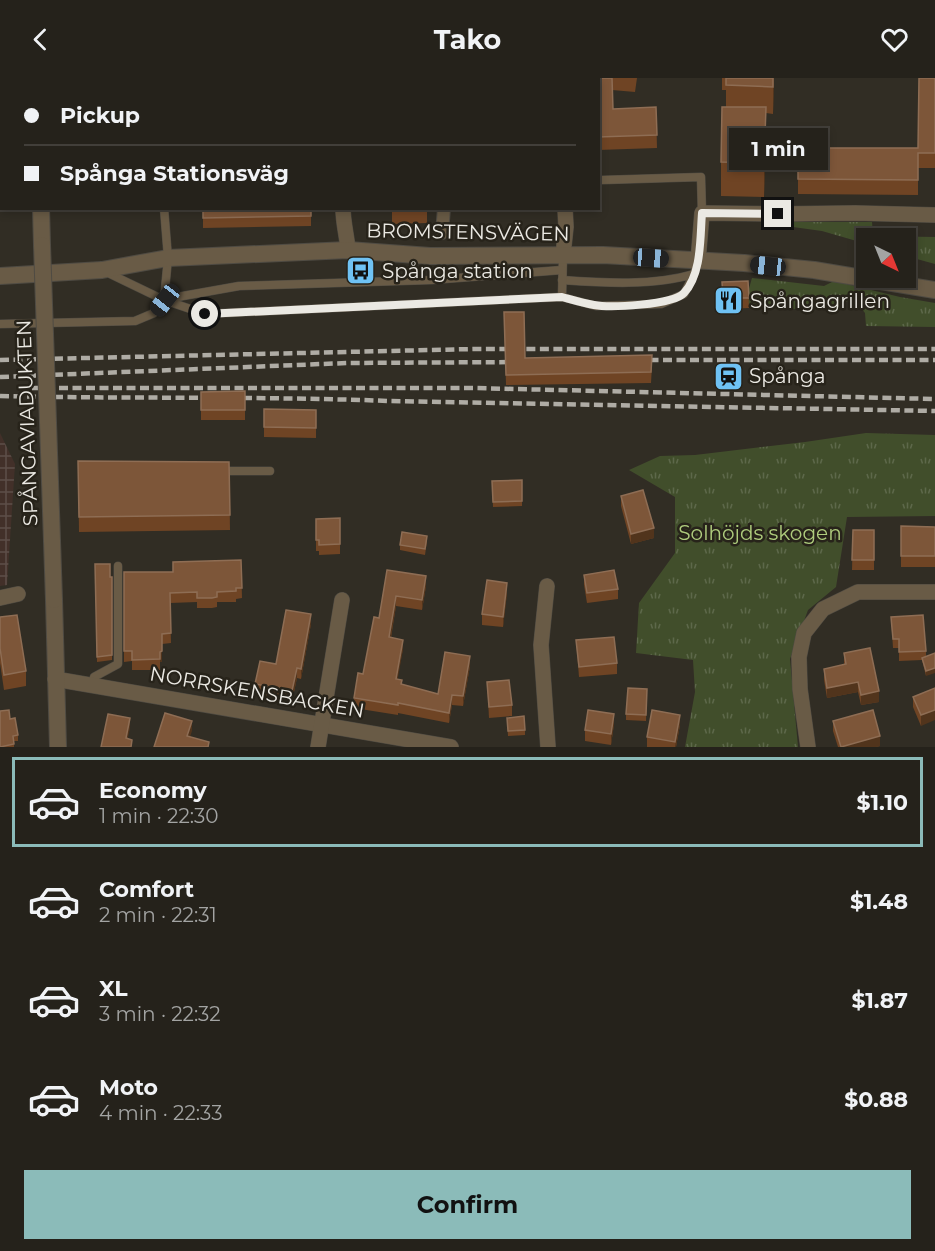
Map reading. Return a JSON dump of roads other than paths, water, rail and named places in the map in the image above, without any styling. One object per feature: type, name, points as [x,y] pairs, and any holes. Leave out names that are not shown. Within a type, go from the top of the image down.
[{"type":"street","name":"SPÅNGAVIADUKTEN","points":[[41,210],[58,747]]},
{"type":"street","points":[[343,210],[348,250]]},
{"type":"street","points":[[442,233],[444,210]]},
{"type":"street","points":[[562,262],[566,227],[565,210]]},
{"type":"street","points":[[696,267],[702,213],[935,215]]},
{"type":"street","name":"BROMSTENSVÄGEN","points":[[0,276],[102,270],[168,258],[348,250],[562,262],[814,270],[935,290]]},
{"type":"street","points":[[547,586],[541,645],[548,747]]},
{"type":"street","points":[[808,747],[800,689],[799,657],[804,633],[823,609],[858,592],[935,592]]},
{"type":"street","points":[[0,598],[18,594]]},
{"type":"street","points":[[318,747],[342,600]]},
{"type":"street","name":"NORRSKENSBACKEN","points":[[56,679],[451,747]]},
{"type":"lane","points":[[602,180],[701,177],[702,213]]},
{"type":"lane","points":[[0,324],[135,321],[154,313],[165,300],[168,258],[164,210]]},
{"type":"lane","points":[[165,300],[239,286],[431,280],[562,262],[562,297]]},
{"type":"lane","points":[[562,280],[603,283],[678,279],[696,267]]},
{"type":"lane","points":[[102,270],[165,300],[205,314],[562,297],[596,306],[661,304],[684,294],[696,267]]},
{"type":"lane","points":[[213,471],[270,471]]},
{"type":"lane","points":[[93,685],[94,677],[118,664],[118,566]]},
{"type":"railway","points":[[0,360],[474,349],[935,349]]},
{"type":"railway","points":[[636,360],[935,360]]},
{"type":"railway","points":[[0,377],[347,363],[522,362]]},
{"type":"railway","points":[[32,388],[473,388],[935,399]]},
{"type":"railway","points":[[0,396],[935,411]]},
{"type":"place","name":"Spånga station","points":[[361,271]]},
{"type":"place","name":"Spångagrillen","points":[[729,301]]},
{"type":"place","name":"Spånga","points":[[728,376]]},
{"type":"park label","name":"Solhöjds skogen","points":[[760,533]]}]
